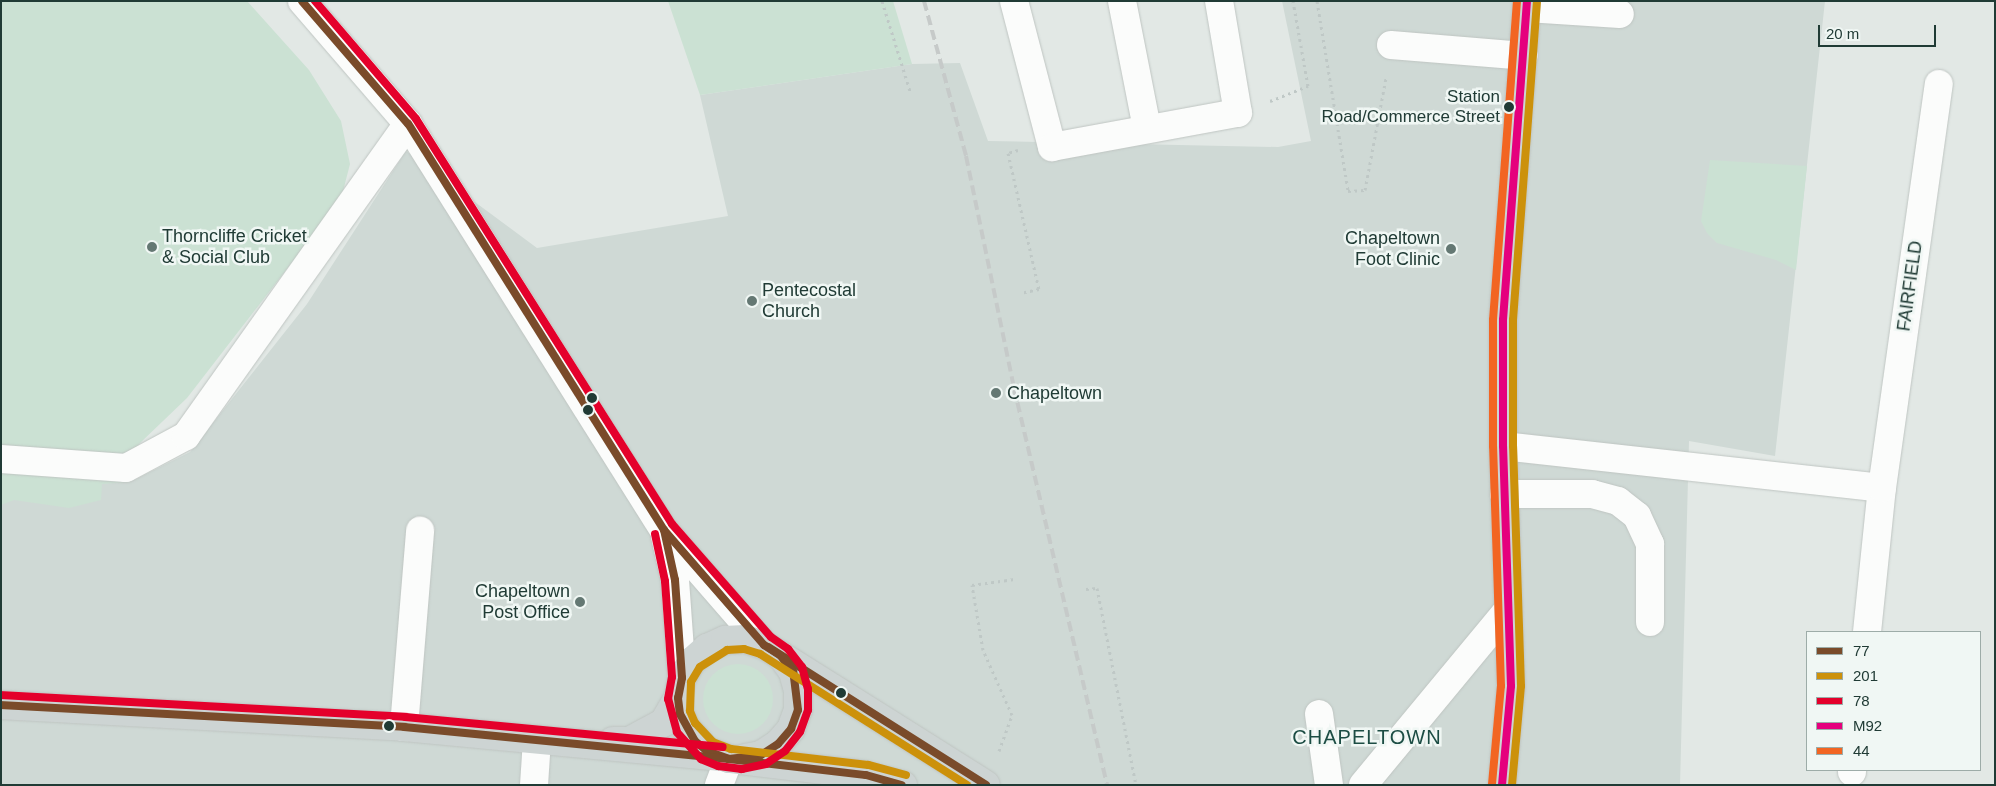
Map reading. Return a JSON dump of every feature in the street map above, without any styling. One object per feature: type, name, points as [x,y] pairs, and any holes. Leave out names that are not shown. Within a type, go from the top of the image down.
[{"type":"main road","points":[[1502,785],[1511,686],[1504,494],[1503,320],[1527,5]]},
{"type":"main road","points":[[572,743],[629,740],[664,722],[692,661],[707,648],[725,640],[745,639],[772,650],[986,785]]},
{"type":"main road","points":[[680,688],[686,728],[695,741],[731,758],[761,755],[778,744],[791,729],[798,710],[798,691],[792,672],[772,650]]},
{"type":"main road","points":[[2,705],[404,727],[731,758],[866,775],[902,785]]},
{"type":"street","points":[[302,1],[408,124],[664,530],[772,650]]},
{"type":"street","points":[[1014,1],[1052,147],[1238,113],[1219,1]]},
{"type":"street","points":[[1122,1],[1147,129]]},
{"type":"street","points":[[1527,5],[1620,14]]},
{"type":"street","points":[[1392,45],[1524,56]]},
{"type":"street","name":"FAIRFIELD","points":[[1867,631],[1882,488],[1939,84]]},
{"type":"street","points":[[1,459],[126,468],[186,436],[408,124]]},
{"type":"street","points":[[1503,446],[1882,488]]},
{"type":"street","points":[[1504,494],[1592,494],[1618,501],[1637,516],[1650,544],[1650,622]]},
{"type":"street","points":[[664,530],[675,580],[680,688]]},
{"type":"street","points":[[404,727],[420,531]]},
{"type":"street","points":[[1363,785],[1508,610]]},
{"type":"street","points":[[1,711],[2,705]]},
{"type":"street","points":[[1319,714],[1329,785]]},
{"type":"street","points":[[534,785],[536,740]]},
{"type":"street","points":[[719,785],[731,758]]},
{"type":"path","points":[[882,1],[911,94]]},
{"type":"path","points":[[1238,113],[1308,86],[1293,1]]},
{"type":"path","points":[[1317,1],[1348,191],[1365,190],[1392,45]]},
{"type":"path","points":[[1020,293],[1040,289],[1008,153],[1050,140]]},
{"type":"path","points":[[998,753],[1012,715],[983,650],[972,585],[1015,579]]},
{"type":"path","points":[[1086,589],[1097,588],[1136,785]]},
{"type":"shaded area","points":[[1282,1],[1825,1],[1775,456],[1689,441],[1680,785],[1,785],[1,475],[130,482],[190,452],[307,304],[406,151],[537,248],[728,216],[700,95],[912,64],[960,63],[988,141],[1278,147],[1311,141]]},
{"type":"green space","name":"Thorncliffe Cricket & Social Club","points":[[1,1],[247,1],[309,70],[341,121],[350,164],[341,199],[187,398],[139,444],[130,482],[102,484],[101,500],[69,508],[14,500],[1,505]]},
{"type":"green space","points":[[668,1],[893,1],[912,64],[700,95]]},
{"type":"green space","points":[[1710,160],[1807,166],[1796,270],[1776,260],[1717,243],[1707,233],[1701,221]]},
{"type":"green space","points":[[745,664],[758,670],[767,679],[771,685],[773,699],[771,713],[763,724],[752,732],[731,734],[724,732],[713,724],[705,713],[703,692],[705,685],[713,674],[724,666]]},
{"type":"railway","points":[[924,1],[966,156],[1014,388],[1107,785]]},
{"type":"transit line","name":"77","points":[[1,705],[404,727],[729,759],[761,755],[778,744],[791,729],[798,710],[793,672],[781,656],[764,645],[664,530],[408,124],[302,1]]},
{"type":"transit line","name":"78","points":[[315,1],[416,119],[672,524],[771,637],[788,649],[802,667],[808,689],[808,710],[800,732],[785,751],[766,764],[742,769],[718,766],[701,759],[677,732],[668,699],[672,677],[665,581],[655,534]]},
{"type":"transit line","name":"44","points":[[1492,784],[1501,686],[1493,446],[1493,320],[1517,1]]},
{"type":"transit line","name":"M92","points":[[1502,785],[1511,686],[1503,446],[1503,320],[1527,1]]},
{"type":"transit line","name":"201","points":[[1512,785],[1521,686],[1513,446],[1513,320],[1537,2]]},
{"type":"transit line","name":"77","points":[[664,530],[675,580],[682,678],[678,698],[680,714],[695,741],[707,751],[729,759],[866,775],[902,785]]},
{"type":"transit line","name":"77","points":[[768,647],[986,785]]},
{"type":"transit line","name":"201","points":[[906,775],[868,765],[731,749],[713,742],[695,723],[690,711],[691,682],[700,667],[727,650],[744,649],[760,654],[967,785]]},
{"type":"transit line","name":"78","points":[[2,695],[405,717],[723,747]]},
{"type":"place","name":"Station Road/Commerce Street","points":[[1509,107]]},
{"type":"place","name":"Thorncliffe Cricket & Social Club","points":[[152,247]]},
{"type":"place","name":"Chapeltown Foot Clinic","points":[[1451,249]]},
{"type":"place","name":"Pentecostal Church","points":[[752,301]]},
{"type":"place","name":"Chapeltown","points":[[996,393]]},
{"type":"place","name":"Chapeltown Post Office","points":[[580,602]]},
{"type":"district","name":"CHAPELTOWN","points":[[1367,737]]}]
